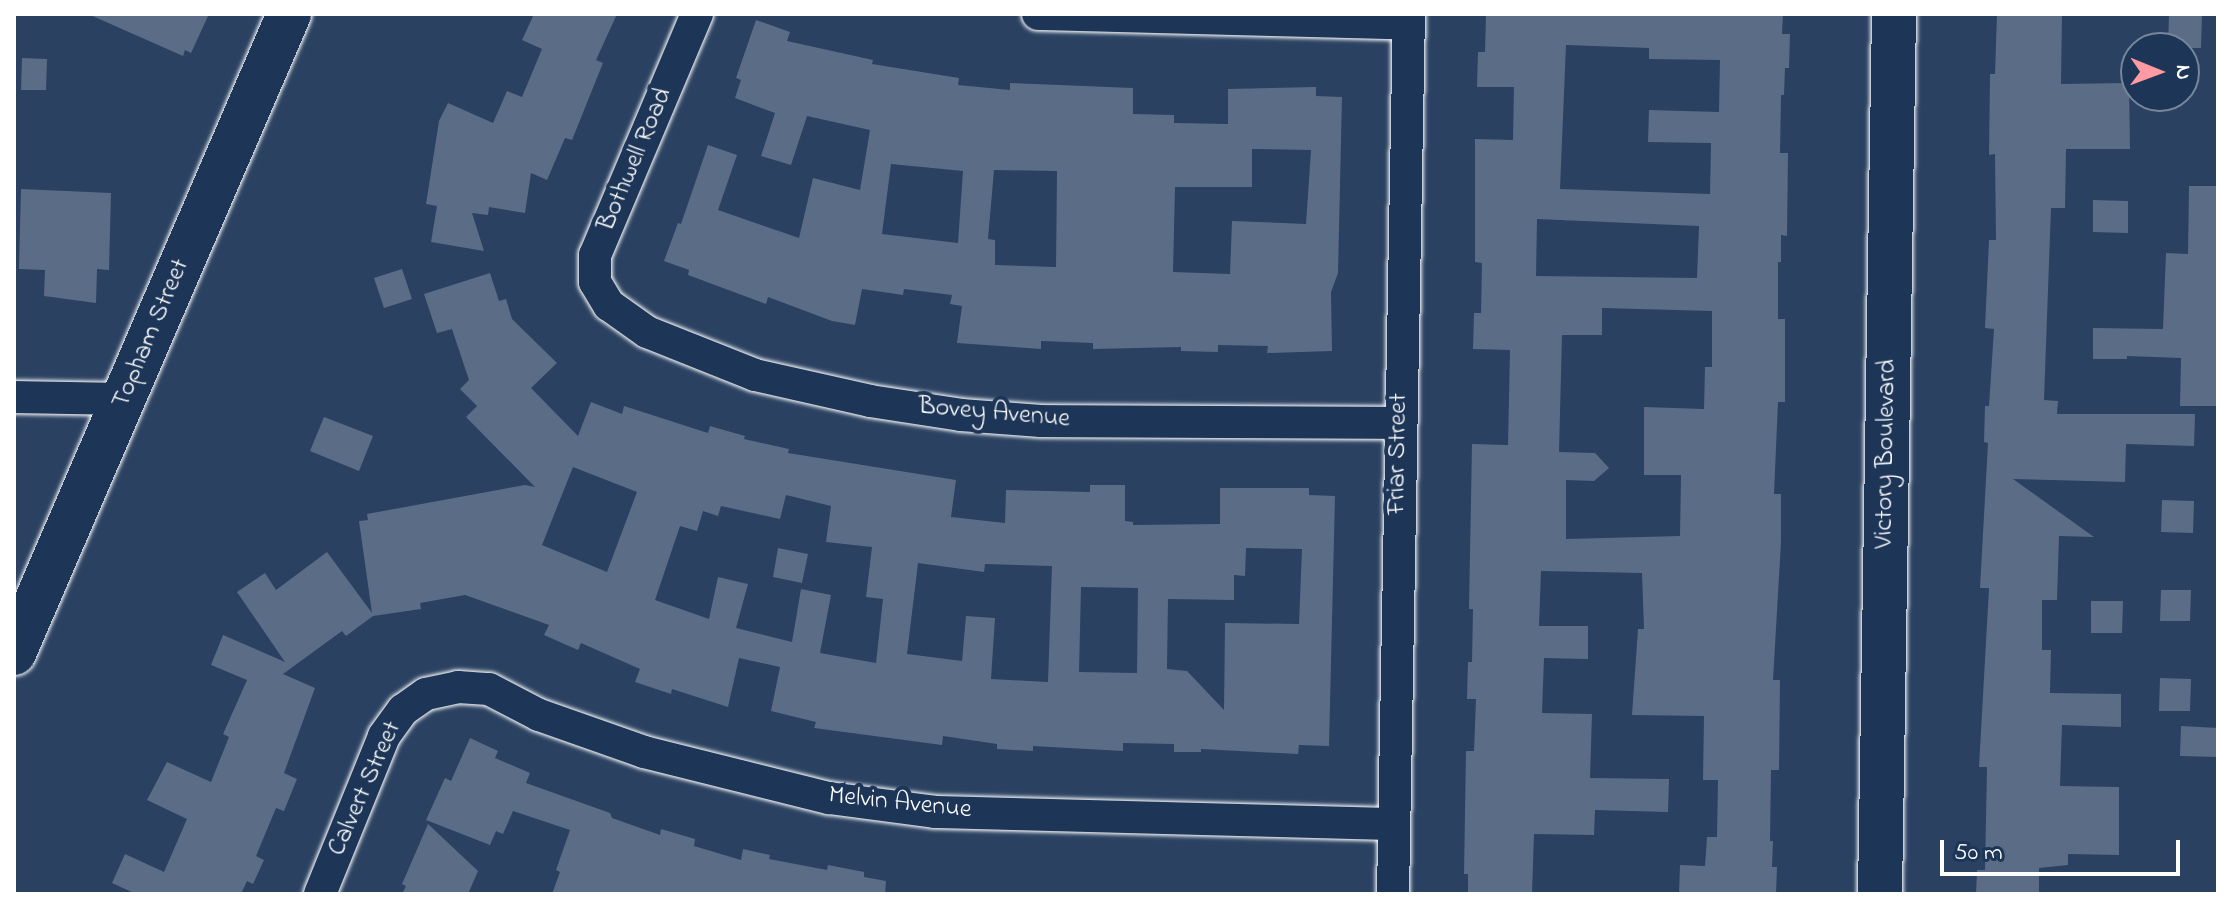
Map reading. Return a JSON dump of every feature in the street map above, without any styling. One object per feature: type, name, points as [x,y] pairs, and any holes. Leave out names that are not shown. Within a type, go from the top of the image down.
[{"type":"main road","name":"Topham Street","points":[[14,653],[289,14]]},
{"type":"main road","name":"Victory Boulevard","points":[[1880,894],[1894,14]]},
{"type":"street","name":"Bothwell Road","points":[[609,305],[595,282],[595,255],[697,14]]},
{"type":"street","points":[[1038,14],[1409,19]]},
{"type":"street","name":"Friar Street","points":[[1393,894],[1409,19]]},
{"type":"street","name":"Bovey Avenue","points":[[609,305],[647,332],[755,375],[870,401],[946,413],[1041,421],[1400,423]]},
{"type":"street","points":[[14,397],[124,399]]},
{"type":"street","name":"Melvin Avenue","points":[[426,694],[458,687],[489,689],[539,715],[644,752],[829,798],[935,812],[1393,824]]},
{"type":"street","name":"Calvert Street","points":[[320,894],[384,736],[403,710],[426,694]]},
{"type":"building","points":[[88,14],[209,14],[191,53],[185,50],[183,56]]},
{"type":"building","points":[[534,14],[617,14],[596,60],[603,63],[572,140],[565,138],[547,180],[531,173],[525,213],[489,207],[488,215],[472,213],[484,251],[431,242],[437,206],[426,204],[439,121],[448,103],[493,123],[507,91],[522,97],[542,49],[522,40]]},
{"type":"building","points":[[1486,14],[1783,14],[1782,34],[1790,34],[1789,68],[1785,68],[1784,95],[1781,95],[1780,153],[1788,153],[1787,236],[1781,235],[1781,262],[1778,262],[1778,319],[1785,319],[1785,402],[1778,402],[1774,494],[1781,494],[1773,680],[1780,680],[1779,770],[1771,770],[1770,841],[1773,841],[1772,867],[1777,867],[1776,894],[1679,894],[1680,865],[1705,866],[1707,837],[1717,837],[1718,780],[1703,780],[1704,716],[1632,715],[1638,629],[1644,629],[1642,573],[1541,571],[1539,626],[1588,626],[1588,659],[1544,658],[1542,713],[1592,714],[1590,778],[1669,779],[1668,812],[1595,810],[1594,835],[1534,834],[1532,894],[1468,894],[1468,874],[1464,874],[1466,751],[1474,751],[1476,699],[1467,699],[1468,662],[1472,662],[1473,609],[1469,609],[1472,444],[1508,445],[1510,350],[1473,349],[1474,313],[1481,313],[1482,263],[1475,262],[1475,139],[1513,140],[1514,87],[1477,87],[1478,52],[1485,52]],"holes":[[[1566,45],[1649,48],[1649,59],[1720,60],[1719,112],[1649,110],[1648,142],[1711,143],[1710,194],[1560,189]],[[1537,219],[1699,226],[1697,278],[1536,276]],[[1602,308],[1712,311],[1712,367],[1705,367],[1704,409],[1644,407],[1644,475],[1681,475],[1680,536],[1566,539],[1566,480],[1594,481],[1609,468],[1595,453],[1559,452],[1562,335],[1602,335]]]},
{"type":"building","points":[[1997,14],[2062,14],[2061,84],[2120,83],[2120,112],[2129,112],[2130,149],[2066,149],[2065,208],[2051,208],[2044,400],[2058,401],[2057,414],[2195,414],[2194,446],[2126,444],[2125,482],[2013,479],[2094,537],[2059,536],[2057,600],[2042,600],[2042,650],[2051,650],[2050,693],[2121,694],[2121,727],[2062,725],[2060,786],[2119,787],[2119,855],[2068,854],[2068,865],[2039,868],[2039,894],[1976,894],[1977,870],[1985,870],[1987,767],[1979,767],[1989,588],[1980,588],[1988,443],[1984,442],[1985,406],[1989,406],[1994,329],[1985,328],[1989,240],[1996,240],[1995,154],[1989,155],[1990,74],[1995,74]]},
{"type":"building","points":[[2169,14],[2202,14],[2201,48],[2200,32],[2168,32]]},
{"type":"building","points":[[756,20],[790,32],[787,41],[873,60],[872,64],[959,78],[958,85],[1010,90],[1010,83],[1133,88],[1133,114],[1174,115],[1174,123],[1228,124],[1228,89],[1316,87],[1316,96],[1342,97],[1338,273],[1331,292],[1332,351],[1267,353],[1268,346],[1218,345],[1218,352],[1181,351],[1181,347],[1093,349],[1093,343],[1041,341],[1041,349],[957,343],[962,306],[950,304],[952,295],[904,289],[903,295],[862,289],[855,325],[832,321],[768,297],[766,304],[688,275],[689,270],[664,261],[678,223],[681,224],[708,145],[737,155],[718,210],[799,238],[813,178],[860,190],[870,130],[807,116],[791,165],[761,156],[775,113],[735,98],[741,80],[736,78]],"holes":[[[1252,149],[1311,150],[1306,224],[1232,221],[1230,274],[1173,272],[1175,187],[1252,187]],[[891,164],[963,171],[958,243],[882,234]],[[994,170],[1057,171],[1056,267],[995,265],[995,240],[988,239]]]},
{"type":"building","points":[[22,58],[47,59],[46,90],[21,90]]},
{"type":"building","points":[[2189,186],[2218,186],[2218,406],[2180,406],[2181,358],[2127,356],[2127,359],[2093,359],[2093,328],[2163,329],[2166,253],[2188,254]]},
{"type":"building","points":[[21,189],[111,193],[109,270],[97,269],[96,303],[44,296],[45,270],[19,269]]},
{"type":"building","points":[[2093,200],[2128,201],[2128,233],[2093,232]]},
{"type":"building","points":[[402,269],[412,299],[384,308],[374,278]]},
{"type":"building","points":[[490,273],[499,301],[506,299],[512,319],[557,363],[531,388],[578,436],[591,402],[622,414],[624,406],[708,433],[710,426],[745,436],[744,439],[789,449],[788,453],[956,480],[951,517],[1005,523],[1006,490],[1090,492],[1090,485],[1125,485],[1125,521],[1133,522],[1133,525],[1220,524],[1220,488],[1309,488],[1309,495],[1335,496],[1329,746],[1299,745],[1298,754],[1201,749],[1201,752],[1174,752],[1174,744],[1123,743],[1123,751],[1033,746],[1033,751],[997,749],[997,744],[943,736],[942,745],[814,728],[816,722],[771,711],[780,667],[739,658],[728,707],[672,689],[671,694],[635,682],[640,669],[581,643],[578,650],[544,635],[549,625],[465,595],[420,603],[421,609],[373,616],[346,636],[342,631],[283,674],[315,688],[284,773],[297,779],[284,811],[276,808],[256,856],[264,860],[253,884],[247,881],[241,894],[136,894],[112,883],[125,854],[164,872],[187,819],[147,800],[167,762],[211,782],[229,737],[223,734],[247,680],[211,665],[223,635],[285,662],[237,592],[265,573],[276,590],[327,552],[372,613],[359,521],[368,520],[367,514],[525,485],[535,487],[466,417],[477,406],[460,389],[469,380],[452,329],[437,333],[424,294]],"holes":[[[573,467],[637,492],[607,572],[542,545]],[[786,495],[831,506],[826,542],[872,547],[866,597],[883,599],[876,663],[820,653],[831,595],[801,589],[792,642],[736,628],[748,584],[718,577],[709,619],[655,600],[680,526],[697,531],[703,511],[718,516],[721,506],[780,519]],[[1246,548],[1302,549],[1299,624],[1225,623],[1224,710],[1187,671],[1167,669],[1168,599],[1234,600],[1234,575],[1245,576]],[[918,563],[984,572],[985,564],[1052,566],[1048,682],[991,679],[995,618],[966,616],[962,661],[907,654]],[[1081,587],[1138,588],[1137,673],[1079,672]]]},
{"type":"building","points":[[324,417],[373,436],[359,471],[310,451]]},
{"type":"building","points":[[2162,500],[2194,501],[2193,533],[2161,532]]},
{"type":"building","points":[[778,548],[808,554],[802,583],[773,577]]},
{"type":"building","points":[[2161,590],[2191,590],[2190,621],[2160,621]]},
{"type":"building","points":[[2091,601],[2123,601],[2122,633],[2091,633]]},
{"type":"building","points":[[2160,678],[2191,679],[2190,711],[2159,711]]},
{"type":"building","points":[[2181,726],[2218,728],[2218,757],[2180,756]]},
{"type":"building","points":[[470,738],[498,751],[495,758],[530,773],[526,783],[610,813],[612,818],[660,835],[661,829],[695,839],[694,846],[741,860],[743,849],[770,855],[769,859],[827,870],[828,865],[864,872],[864,877],[886,881],[885,894],[552,894],[560,872],[556,870],[570,830],[513,811],[503,834],[496,831],[490,845],[426,820],[445,778],[451,781]]},
{"type":"building","points":[[428,824],[478,871],[468,894],[402,894],[406,886],[402,884]]}]
